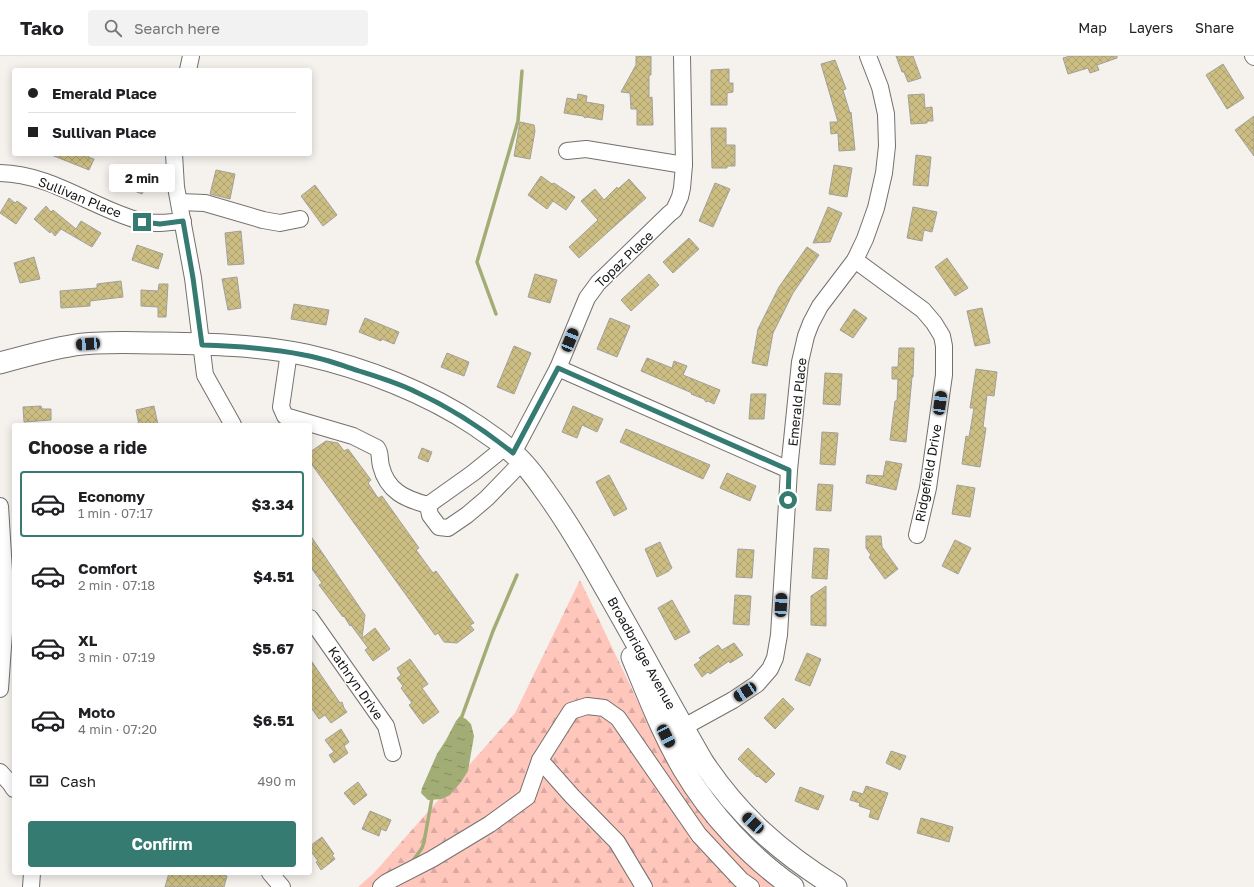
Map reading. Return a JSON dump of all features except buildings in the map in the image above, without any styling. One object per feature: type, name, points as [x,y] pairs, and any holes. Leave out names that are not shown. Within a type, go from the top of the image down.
[{"type":"main road","name":"Broadbridge Avenue","points":[[0,363],[76,345],[113,343],[245,347],[289,352],[331,362],[381,378],[415,392],[462,416],[514,454],[532,473],[572,529],[596,572],[645,688],[675,732],[703,762],[716,782],[744,816],[784,852],[810,871],[836,887]]},
{"type":"main road","name":"Broadbridge Avenue","points":[[675,732],[684,771],[704,800],[739,840],[765,866],[793,887]]},
{"type":"street","points":[[188,68],[191,56]]},
{"type":"street","name":"Topaz Place","points":[[514,454],[558,368],[591,291],[674,210],[680,197],[684,165],[682,56]]},
{"type":"street","name":"Emerald Place","points":[[675,732],[733,700],[757,684],[770,668],[775,658],[779,635],[789,470],[800,362],[806,336],[811,323],[820,306],[855,260],[865,239],[876,208],[884,173],[887,146],[886,114],[868,56]]},
{"type":"street","points":[[567,151],[586,149],[684,165]]},
{"type":"street","points":[[174,156],[176,187],[193,278],[205,375],[232,423]]},
{"type":"street","name":"Sullivan Place","points":[[0,173],[30,176],[52,183],[142,222],[160,224],[183,221]]},
{"type":"street","points":[[179,202],[205,203],[263,220],[280,223],[300,219]]},
{"type":"street","name":"Ridgefield Drive","points":[[855,260],[923,310],[934,323],[942,336],[944,346],[944,375],[928,488],[917,535]]},
{"type":"street","points":[[289,352],[281,407],[285,416],[309,423]]},
{"type":"street","points":[[558,368],[789,470]]},
{"type":"street","points":[[312,424],[353,436],[377,448],[379,451],[379,461],[383,476],[389,483],[399,494],[411,500],[428,505]]},
{"type":"street","points":[[428,505],[430,515],[439,527],[448,528],[467,516],[487,498],[514,454]]},
{"type":"street","points":[[428,505],[473,473],[514,454]]},
{"type":"street","points":[[0,506],[3,604],[0,689]]},
{"type":"street","name":"Kathryn Drive","points":[[312,621],[386,726],[393,753]]},
{"type":"street","points":[[384,885],[432,859],[490,824],[527,797],[540,760],[571,711],[587,706],[604,708],[618,718],[699,835],[741,880],[750,887]]},
{"type":"street","points":[[540,760],[576,801],[617,842],[644,887]]},
{"type":"street","points":[[0,770],[12,773]]},
{"type":"street","points":[[0,770],[12,786]]},
{"type":"street","points":[[31,887],[32,875]]},
{"type":"street","points":[[272,875],[282,887]]},
{"type":"green space","points":[[580,580],[670,769],[708,822],[780,887],[358,887],[374,873],[515,713]]},
{"type":"water","points":[[460,716],[471,724],[474,736],[468,771],[450,795],[442,799],[428,800],[421,793],[422,788],[437,754]]},
{"type":"waterway","points":[[496,314],[477,262],[518,121],[522,71]]},
{"type":"waterway","points":[[461,719],[493,631],[517,575]]},
{"type":"waterway","points":[[412,862],[422,848],[424,842],[432,798]]},
{"type":"route","points":[[142,222],[160,224],[183,221],[193,278],[202,345],[276,350],[305,355],[381,378],[415,392],[462,416],[513,453],[558,368],[789,470],[788,500]]}]
